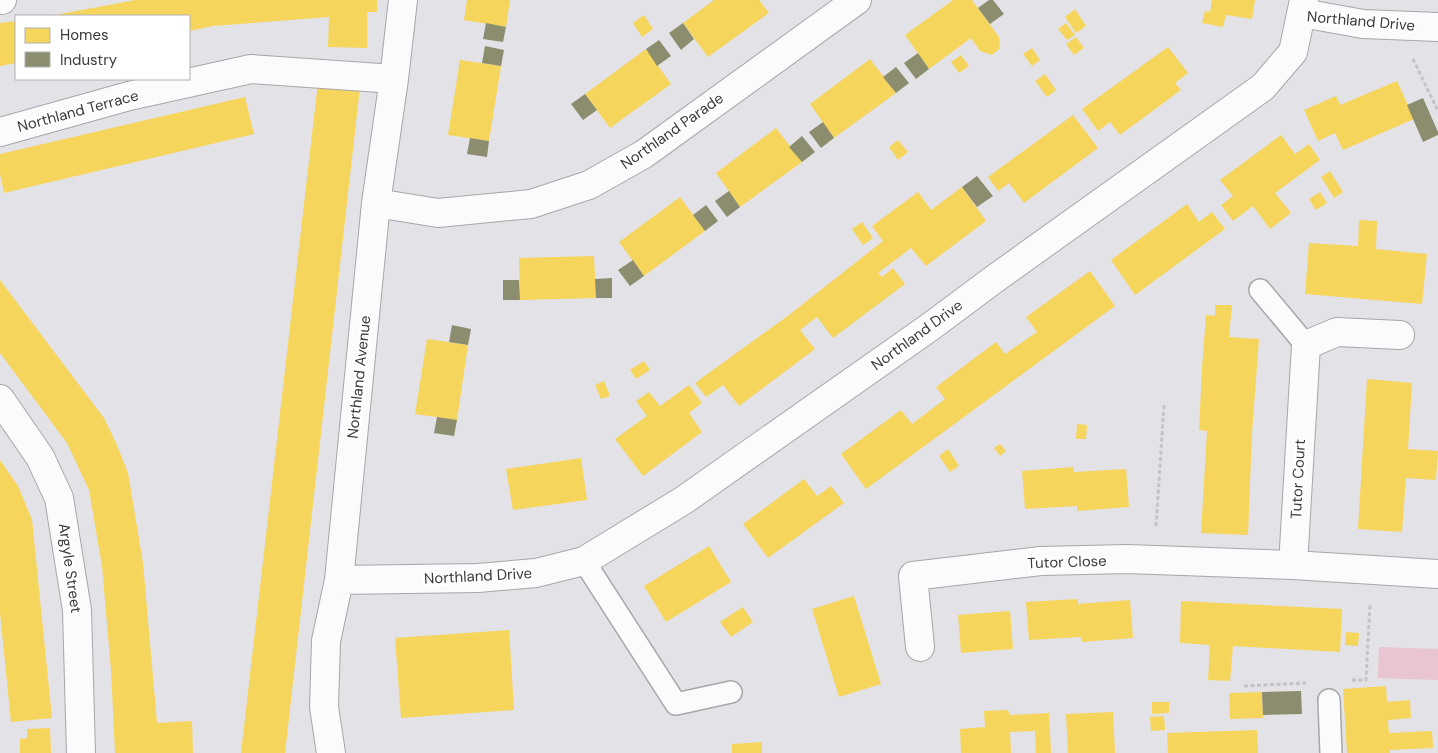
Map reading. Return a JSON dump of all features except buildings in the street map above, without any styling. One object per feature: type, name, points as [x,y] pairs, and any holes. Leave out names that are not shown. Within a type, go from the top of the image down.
[{"type":"street","name":"Northland Avenue","points":[[331,753],[324,707],[326,640],[339,580],[376,203],[403,0]]},
{"type":"street","name":"Northland Parade","points":[[376,203],[438,213],[530,204],[590,184],[644,154],[857,0]]},
{"type":"street","name":"Northland Drive","points":[[339,580],[478,578],[536,573],[584,561],[684,500],[930,327],[1263,87],[1293,52],[1303,7],[1364,24],[1438,27]]},
{"type":"street","name":"Northland Terrace","points":[[0,132],[129,96],[251,69],[394,79]]},
{"type":"street","points":[[1306,345],[1337,332],[1400,335]]},
{"type":"street","name":"Tutor Court","points":[[1293,565],[1306,345]]},
{"type":"street","name":"Argyle Street","points":[[0,399],[40,457],[59,498],[77,610],[80,753]]},
{"type":"street","name":"Tutor Close","points":[[920,647],[913,576],[1041,561],[1127,559],[1293,565]]},
{"type":"street","points":[[1293,565],[1438,574]]},
{"type":"lane","points":[[1260,290],[1306,345]]},
{"type":"lane","points":[[584,561],[676,704],[731,692]]},
{"type":"lane","points":[[1329,700],[1332,753]]},
{"type":"path","points":[[1397,25],[1438,111]]},
{"type":"path","points":[[1154,560],[1164,405]]},
{"type":"path","points":[[1348,680],[1366,680],[1372,570]]},
{"type":"path","points":[[1244,686],[1310,683]]},
{"type":"shaded area","points":[[1379,647],[1438,649],[1438,680],[1378,678]]}]
